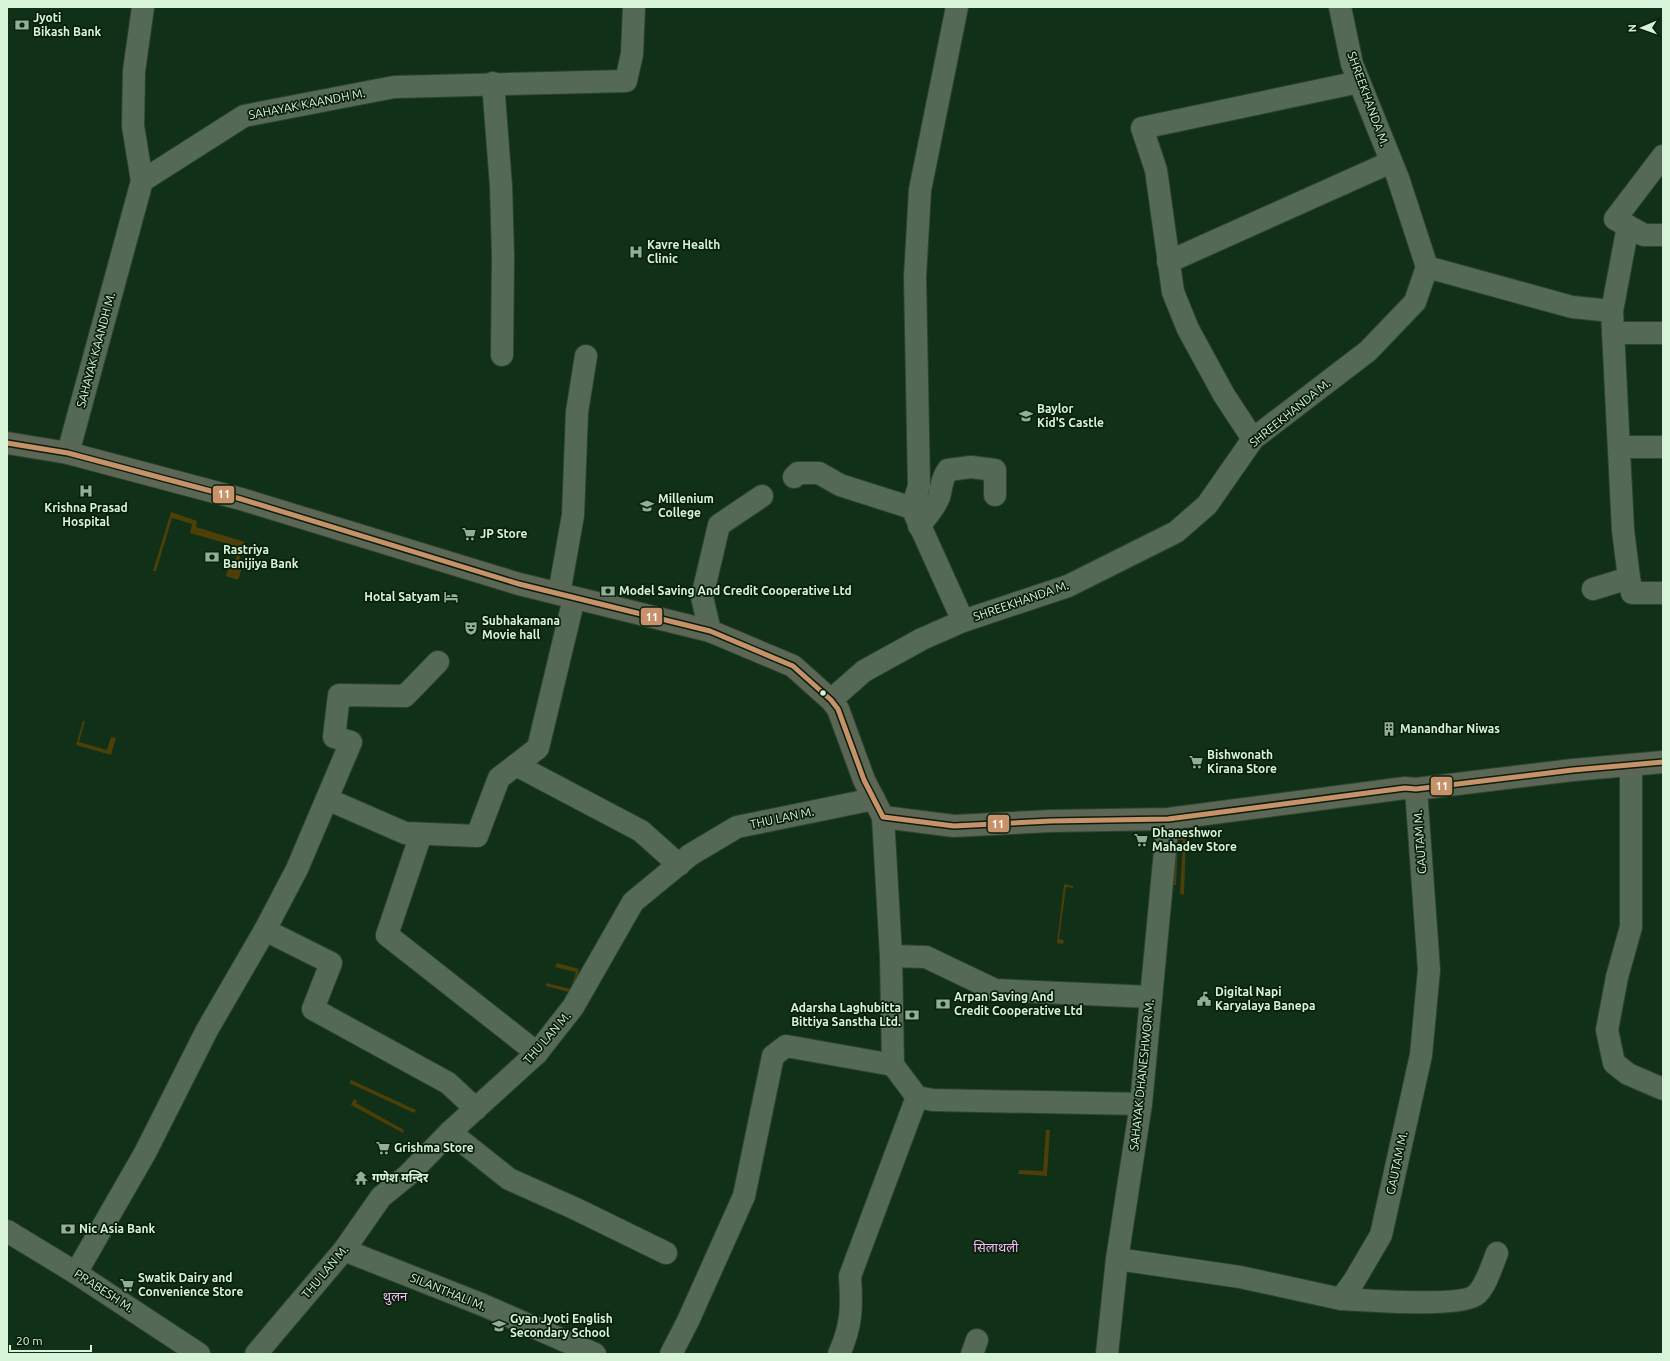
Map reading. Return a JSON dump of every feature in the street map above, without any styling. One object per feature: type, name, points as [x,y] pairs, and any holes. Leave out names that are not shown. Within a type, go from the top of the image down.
[{"type":"main road","points":[[7,443],[68,453],[241,499],[519,584],[710,631],[793,666],[831,700],[838,709],[864,780],[878,808],[954,826],[1051,821],[1168,819],[1405,788],[1416,790],[1663,762]]},
{"type":"street","points":[[142,181],[133,126],[134,71],[143,7]]},
{"type":"street","name":"SAHAYAK KAANDH M.","points":[[68,453],[142,181],[244,116],[394,87],[494,83],[626,81],[632,54],[634,7]]},
{"type":"street","points":[[957,7],[920,190],[914,277],[919,486],[916,517],[962,621]]},
{"type":"street","name":"SHREEKHANDA M.","points":[[831,700],[864,671],[922,639],[962,621],[1068,586],[1176,532],[1207,505],[1253,439],[1368,351],[1394,326],[1415,302],[1427,267],[1391,162],[1352,64],[1340,7]]},
{"type":"street","points":[[1253,439],[1224,395],[1188,329],[1173,292],[1156,170],[1142,128],[1359,82]]},
{"type":"street","points":[[494,83],[501,186],[503,256],[502,355]]},
{"type":"street","points":[[1663,156],[1615,219],[1644,235],[1663,235]]},
{"type":"street","points":[[1168,262],[1391,162]]},
{"type":"street","points":[[1628,226],[1612,311],[1623,530],[1632,593],[1663,593]]},
{"type":"street","points":[[1427,267],[1572,307],[1612,311]]},
{"type":"street","points":[[1613,333],[1663,333]]},
{"type":"street","points":[[327,799],[405,833],[476,836],[499,778],[538,748],[566,596],[573,515],[577,412],[586,356]]},
{"type":"street","points":[[1619,447],[1663,447]]},
{"type":"street","points":[[794,477],[798,473],[819,473],[840,485],[916,517],[933,509],[939,497],[943,476],[948,470],[971,467],[996,470],[996,495]]},
{"type":"street","points":[[710,631],[702,597],[718,525],[762,496]]},
{"type":"street","points":[[1592,589],[1629,578]]},
{"type":"street","points":[[76,1273],[145,1153],[207,1030],[265,930],[297,869],[351,742],[334,737],[339,695],[405,696],[438,662]]},
{"type":"street","points":[[516,765],[641,831],[679,865]]},
{"type":"street","points":[[1631,765],[1631,927],[1617,977],[1607,1030],[1614,1063],[1628,1074],[1663,1089]]},
{"type":"street","name":"GAUTAM M.","points":[[1341,1298],[1354,1281],[1381,1235],[1421,1055],[1429,970],[1416,790]]},
{"type":"street","points":[[878,808],[891,956],[893,1065],[917,1097],[933,1100],[1141,1104]]},
{"type":"street","name":"THU LAN M.","points":[[256,1354],[344,1250],[381,1197],[408,1175],[450,1132],[537,1053],[573,1007],[633,902],[690,855],[737,827],[878,808]]},
{"type":"street","name":"SAHAYAK DHANESHWOR M.","points":[[1107,1354],[1117,1260],[1141,1104],[1168,819]]},
{"type":"street","points":[[421,834],[387,935],[537,1053]]},
{"type":"street","points":[[265,930],[331,963],[314,1009],[448,1083],[476,1109]]},
{"type":"street","points":[[891,956],[926,957],[995,990],[1151,997]]},
{"type":"street","points":[[671,1354],[688,1321],[744,1196],[773,1056],[786,1046],[893,1065]]},
{"type":"street","points":[[839,1354],[848,1335],[852,1301],[850,1276],[917,1097]]},
{"type":"street","points":[[450,1132],[509,1178],[666,1253]]},
{"type":"street","name":"PRABESH M.","points":[[7,1232],[76,1273],[199,1354]]},
{"type":"street","name":"SILANTHALI M.","points":[[344,1250],[483,1305],[596,1354]]},
{"type":"street","points":[[1117,1260],[1240,1277],[1341,1298],[1428,1302],[1469,1299],[1477,1295],[1497,1253]]},
{"type":"shaded area","points":[[171,512],[197,521],[196,527],[245,542],[237,566],[242,568],[238,580],[226,576],[230,562],[234,564],[239,547],[190,533],[192,524],[172,518],[156,571],[153,571]]},
{"type":"shaded area","points":[[83,721],[85,721],[79,742],[107,750],[111,737],[116,738],[111,755],[76,745]]},
{"type":"shaded area","points":[[1172,836],[1186,836],[1184,895],[1180,894],[1183,840],[1178,840],[1176,885],[1170,885]]},
{"type":"shaded area","points":[[1064,884],[1073,886],[1073,888],[1066,887],[1059,939],[1064,940],[1063,944],[1057,943]]},
{"type":"shaded area","points":[[557,963],[579,969],[572,993],[546,986],[546,983],[571,989],[576,972],[555,967]]},
{"type":"shaded area","points":[[351,1080],[416,1110],[414,1113],[349,1083]]},
{"type":"shaded area","points":[[354,1099],[357,1101],[356,1103],[404,1130],[403,1133],[351,1105]]},
{"type":"shaded area","points":[[1046,1130],[1050,1130],[1047,1176],[1018,1174],[1019,1170],[1043,1171]]},
{"type":"transit line","name":"11","points":[[7,443],[68,453],[241,499],[519,584],[710,631],[793,666],[831,700],[838,709],[864,780],[883,817],[954,826],[1051,821],[1168,819],[1405,788],[1416,789],[1573,770],[1663,762]]},
{"type":"place","name":"Jyoti Bikash Bank","points":[[22,25]]},
{"type":"place","name":"Kavre Health Clinic","points":[[636,252]]},
{"type":"place","name":"Baylor Kid'S Castle","points":[[1026,416]]},
{"type":"place","name":"Krishna Prasad Hospital","points":[[86,491]]},
{"type":"place","name":"Millenium College","points":[[647,506]]},
{"type":"place","name":"JP Store","points":[[469,534]]},
{"type":"place","name":"Rastriya Banijiya Bank","points":[[212,557]]},
{"type":"place","name":"Model Saving And Credit Cooperative Ltd","points":[[608,591]]},
{"type":"place","name":"Hotal Satyam","points":[[451,597]]},
{"type":"place","name":"Subhakamana Movie hall","points":[[471,628]]},
{"type":"place","name":"Manandhar Niwas","points":[[1389,729]]},
{"type":"place","name":"Bishwonath Kirana Store","points":[[1196,762]]},
{"type":"place","name":"Dhaneshwor Mahadev Store","points":[[1141,840]]},
{"type":"place","name":"Digital Napi Karyalaya Banepa","points":[[1204,999]]},
{"type":"place","name":"Arpan Saving And Credit Cooperative Ltd","points":[[943,1004]]},
{"type":"place","name":"Adarsha Laghubitta Bittiya Sanstha Ltd.","points":[[912,1015]]},
{"type":"place","name":"Grishma Store","points":[[383,1148]]},
{"type":"place","name":"गणेश मन्दिर","points":[[361,1178]]},
{"type":"place","name":"Nic Asia Bank","points":[[68,1229]]},
{"type":"place","name":"Swatik Dairy and Convenience Store","points":[[127,1285]]},
{"type":"place","name":"Gyan Jyoti English Secondary School","points":[[499,1326]]},
{"type":"district","name":"सिलाथली","points":[[996,1247]]},
{"type":"district","name":"थुलन","points":[[395,1296]]}]
